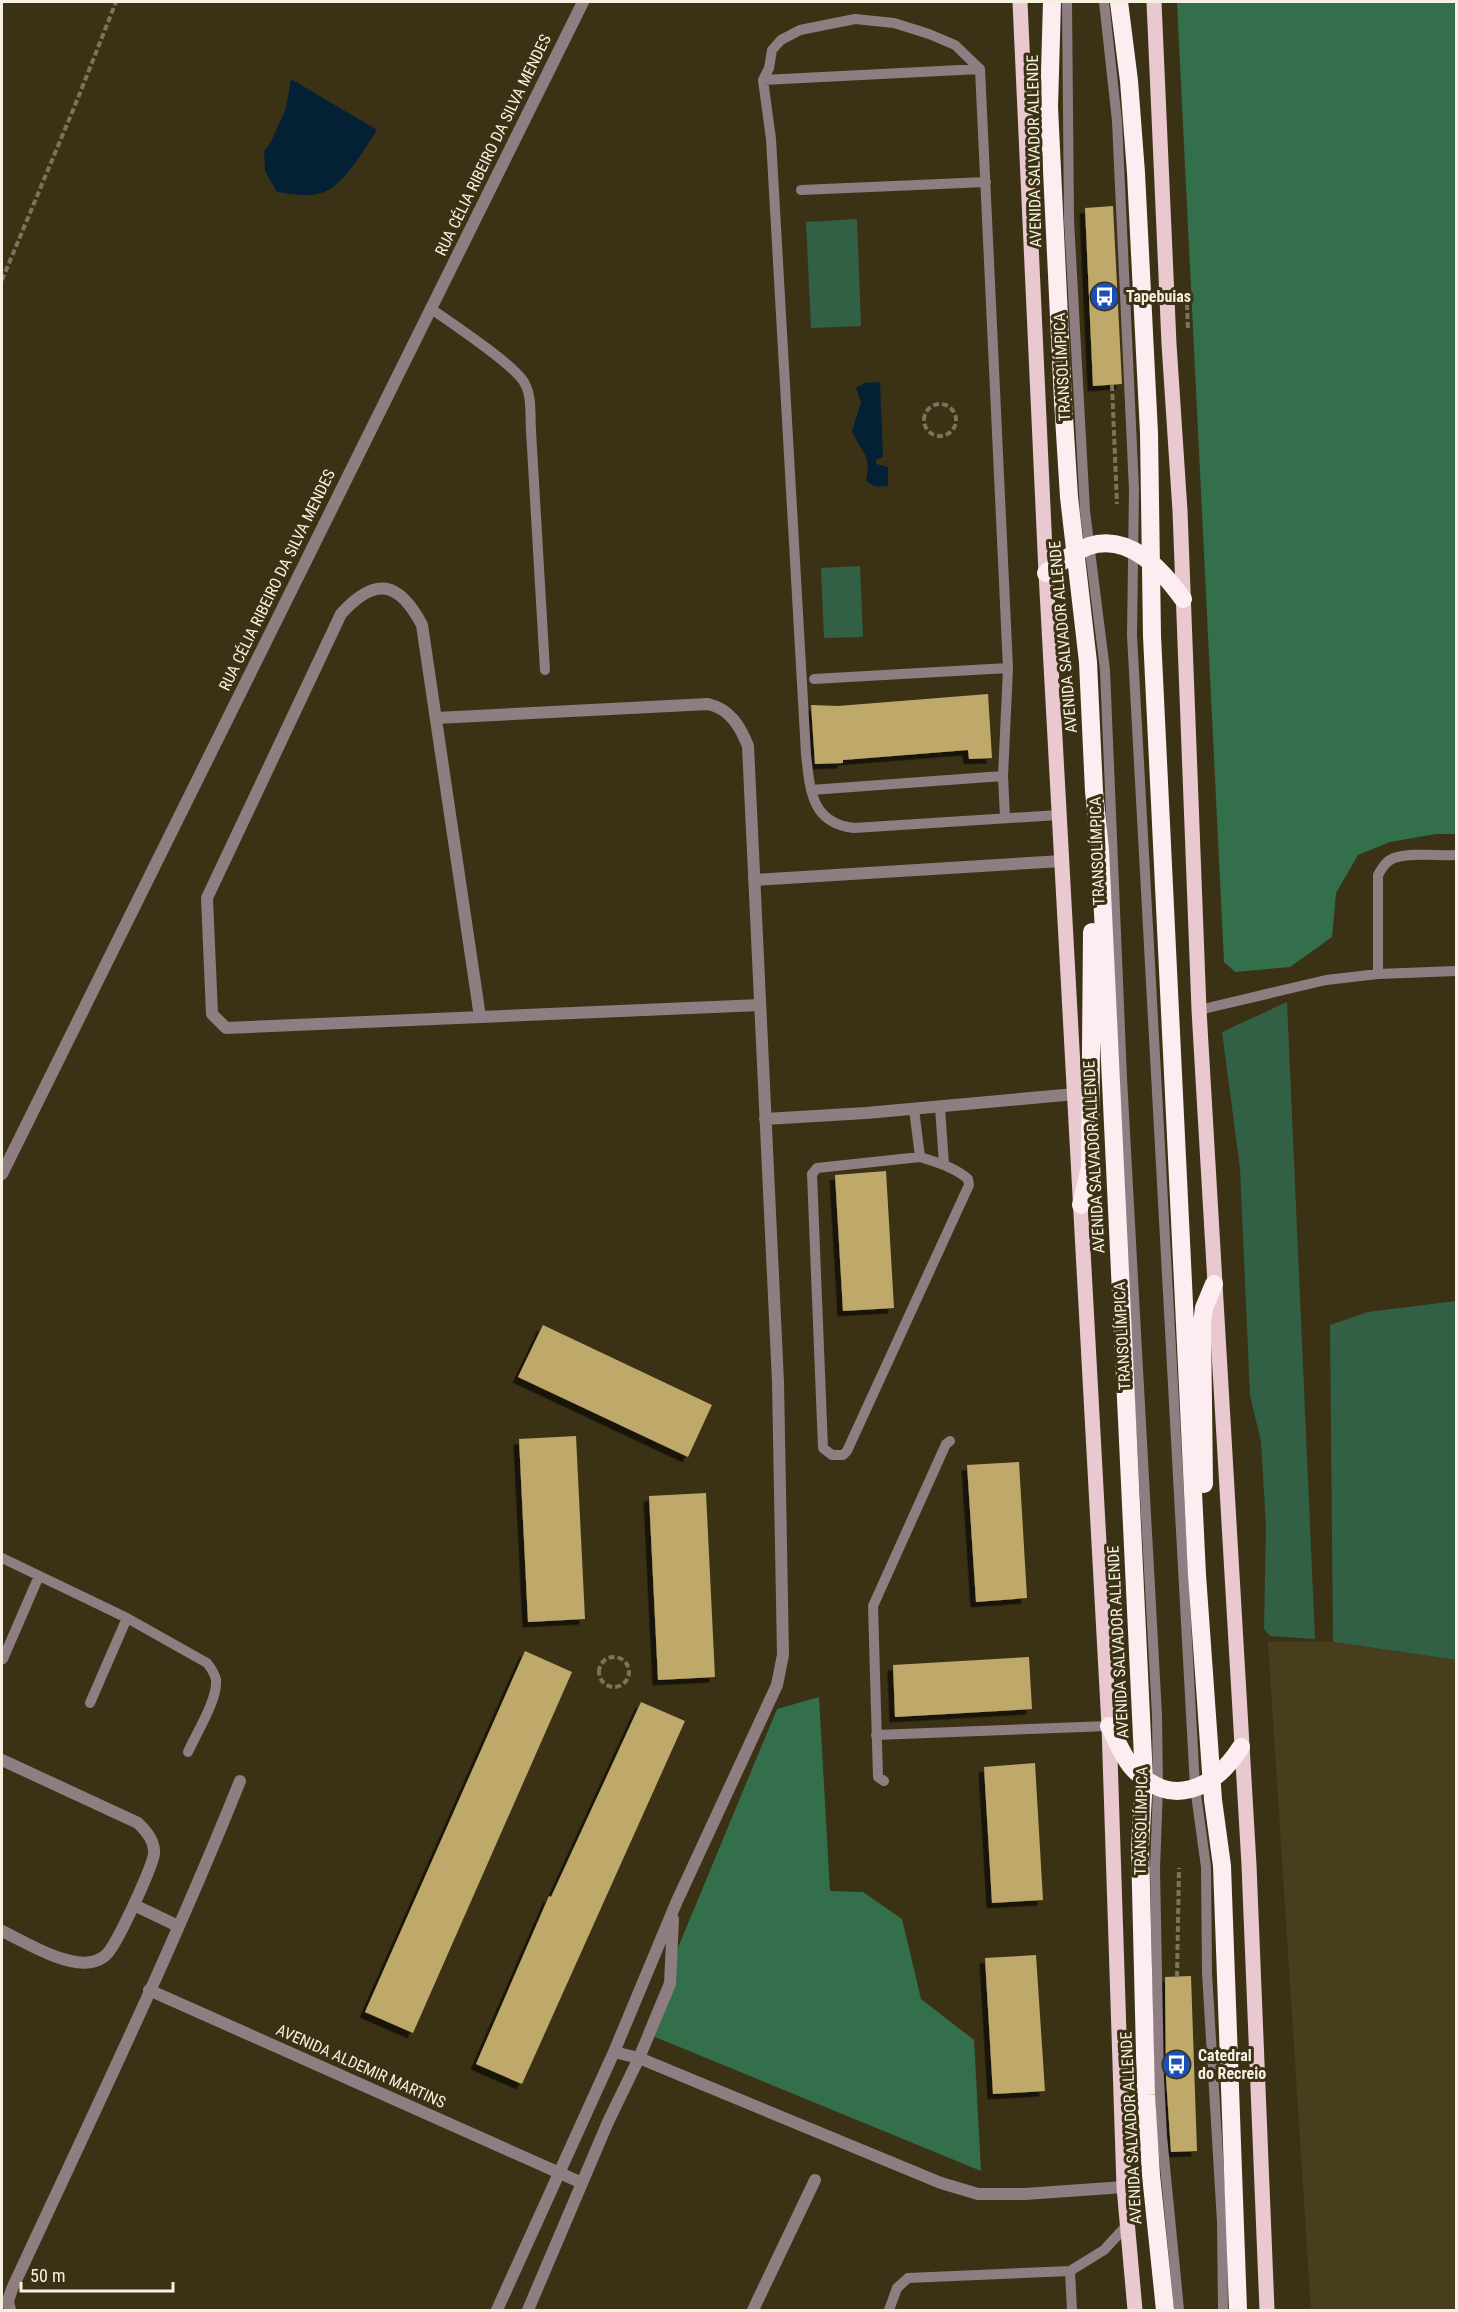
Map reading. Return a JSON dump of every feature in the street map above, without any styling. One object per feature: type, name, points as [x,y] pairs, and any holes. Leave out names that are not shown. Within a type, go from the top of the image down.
[{"type":"highway","name":"AVENIDA SALVADOR ALLENDE","points":[[1053,2],[1049,107],[1063,400],[1082,550],[1151,1783],[1140,1847],[1146,2095],[1151,2175],[1165,2310]]},
{"type":"highway","points":[[1119,2],[1130,81],[1136,174],[1149,433],[1149,561],[1197,1575],[1203,1783],[1222,1866],[1238,2310]]},
{"type":"highway","points":[[1046,573],[1082,550],[1116,544],[1133,549],[1149,561],[1166,577],[1183,599]]},
{"type":"highway","points":[[1081,1205],[1089,1167],[1093,874],[1100,850]]},
{"type":"highway","points":[[1197,1575],[1204,1544],[1202,1324],[1204,1308],[1214,1284]]},
{"type":"highway","points":[[1108,1726],[1130,1765],[1151,1783],[1179,1791],[1203,1783],[1231,1763],[1241,1747]]},
{"type":"main road","name":"AVENIDA SALVADOR ALLENDE","points":[[1020,2],[1046,573],[1108,1726],[1124,2187],[1135,2310]]},
{"type":"main road","points":[[1154,2],[1183,599],[1199,1010],[1249,1877],[1267,2310]]},
{"type":"street","name":"RUA CÉLIA RIBEIRO DA SILVA MENDES","points":[[2,1174],[583,2]]},
{"type":"street","points":[[480,1017],[422,625],[406,599],[385,589],[368,590],[356,597],[341,614],[207,898],[212,1014],[226,1028],[760,1005]]},
{"type":"street","points":[[436,718],[708,704],[717,706],[729,714],[740,727],[748,746],[778,1382],[782,1662],[777,1685],[677,1900],[614,2052],[497,2310]]},
{"type":"street","points":[[754,880],[1062,861]]},
{"type":"street","points":[[765,1119],[940,1107],[1075,1094]]},
{"type":"street","points":[[2,1760],[138,1823],[147,1832],[153,1844],[154,1855],[134,1905],[114,1944],[106,1955],[94,1962],[80,1963],[62,1958],[2,1931]]},
{"type":"street","points":[[10,2310],[9,2301],[12,2289],[113,2073],[240,1781]]},
{"type":"street","points":[[528,2310],[670,1984],[672,1924],[677,1900]]},
{"type":"street","points":[[134,1905],[178,1926]]},
{"type":"street","name":"AVENIDA ALDEMIR MARTINS","points":[[149,1990],[582,2182]]},
{"type":"street","points":[[614,2052],[639,2058],[941,2184],[978,2194],[1025,2194],[1124,2187]]},
{"type":"street","points":[[753,2310],[815,2180]]},
{"type":"lane","name":"TRANSOLÍMPICA","points":[[1067,2],[1069,220],[1085,511],[1082,550],[1104,670],[1122,1067],[1151,1607],[1151,1783],[1159,2078],[1162,2136],[1179,2310]]},
{"type":"lane","points":[[1104,2],[1117,132],[1134,490],[1132,635],[1203,1783],[1207,1973],[1222,2222],[1222,2310]]},
{"type":"lane","points":[[1005,818],[1003,776],[1008,668],[980,69],[955,45],[894,23],[855,19],[800,30],[781,40],[772,50],[769,68],[763,80],[771,139],[806,754],[811,790],[819,811],[826,819],[839,827],[854,828],[1059,815]]},
{"type":"lane","points":[[763,80],[980,69]]},
{"type":"lane","points":[[801,190],[986,182]]},
{"type":"lane","points":[[430,308],[487,350],[525,383],[531,431],[545,670]]},
{"type":"lane","points":[[814,680],[1008,668]]},
{"type":"lane","points":[[811,790],[1003,776]]},
{"type":"lane","points":[[1378,974],[1378,875],[1384,865],[1394,858],[1408,856],[1456,855]]},
{"type":"lane","points":[[1199,1010],[1326,980],[1378,974],[1456,971]]},
{"type":"lane","points":[[940,1107],[944,1165]]},
{"type":"lane","points":[[914,1109],[920,1157]]},
{"type":"lane","points":[[920,1157],[944,1165],[961,1173],[968,1179],[969,1185],[847,1451],[843,1455],[832,1455],[823,1448],[812,1174],[817,1168],[920,1157]]},
{"type":"lane","points":[[884,1781],[878,1777],[873,1606],[946,1444],[950,1441]]},
{"type":"lane","points":[[2,1558],[127,1618],[200,1657],[214,1671],[215,1687],[211,1703],[188,1752]]},
{"type":"lane","points":[[3,1659],[39,1576]]},
{"type":"lane","points":[[90,1703],[127,1618]]},
{"type":"lane","points":[[876,1735],[1108,1726]]},
{"type":"lane","points":[[889,2310],[897,2288],[908,2278],[1070,2271],[1104,2250],[1128,2224]]},
{"type":"lane","points":[[1070,2271],[1072,2310]]},
{"type":"path","points":[[2,280],[116,2]]},
{"type":"path","points":[[1112,385],[1117,511]]},
{"type":"path","points":[[943,404],[954,413],[953,428],[945,435],[934,435],[926,428],[924,423],[926,413],[933,406],[943,404]]},
{"type":"path","points":[[619,1657],[627,1663],[630,1673],[622,1685],[612,1687],[600,1679],[599,1669],[601,1664],[609,1658],[619,1657]]},
{"type":"path","points":[[1177,1977],[1179,1868]]},
{"type":"green space","points":[[1177,2],[1456,2],[1456,834],[1436,834],[1390,842],[1358,855],[1336,893],[1332,937],[1290,967],[1235,972],[1224,962]]},
{"type":"green space","points":[[857,219],[861,326],[811,328],[806,222]]},
{"type":"green space","points":[[860,566],[863,637],[824,638],[821,568]]},
{"type":"green space","points":[[1287,1002],[1315,1639],[1270,1636],[1264,1629],[1266,1526],[1261,1442],[1250,1395],[1240,1168],[1222,1032]]},
{"type":"green space","points":[[1456,1301],[1456,1660],[1333,1642],[1330,1325],[1368,1312]]},
{"type":"green space","points":[[819,1697],[830,1891],[863,1892],[902,1919],[921,1999],[974,2040],[981,2171],[643,2032],[777,1709]]},
{"type":"sand","points":[[1268,1642],[1333,1642],[1456,1660],[1456,2310],[1311,2310]]},
{"type":"water","points":[[291,79],[377,130],[339,182],[318,194],[300,195],[277,192],[265,171],[264,151],[271,142],[286,108]]},
{"type":"water","points":[[880,382],[883,457],[876,460],[876,464],[888,467],[888,486],[878,487],[866,480],[867,459],[852,431],[861,403],[856,388],[864,383]]},
{"type":"building","name":"Tapebuias","points":[[1113,206],[1122,384],[1093,386],[1085,208]]},
{"type":"building","points":[[988,694],[992,758],[969,759],[968,750],[815,764],[811,705],[838,706]]},
{"type":"building","points":[[886,1171],[894,1308],[843,1311],[835,1175]]},
{"type":"building","points":[[543,1325],[712,1405],[688,1457],[518,1377]]},
{"type":"building","points":[[576,1436],[585,1619],[528,1622],[519,1439]]},
{"type":"building","points":[[1019,1462],[1027,1598],[976,1602],[967,1465]]},
{"type":"building","points":[[706,1493],[715,1677],[658,1680],[649,1496]]},
{"type":"building","points":[[525,1651],[572,1672],[413,2033],[365,2012]]},
{"type":"building","points":[[1029,1657],[1032,1709],[895,1717],[893,1665]]},
{"type":"building","points":[[641,1702],[685,1721],[522,2084],[476,2064],[549,1896],[551,1897]]},
{"type":"building","points":[[1035,1763],[1043,1900],[992,1903],[984,1767]]},
{"type":"building","points":[[1036,1955],[1045,2091],[993,2094],[985,1958]]},
{"type":"building","name":"Catedral do Recreio","points":[[1191,1976],[1197,2151],[1171,2152],[1166,2078],[1165,1977]]},
{"type":"place","name":"Tapebuias","points":[[1105,296]]},
{"type":"place","name":"Catedral do Recreio","points":[[1177,2064]]}]
